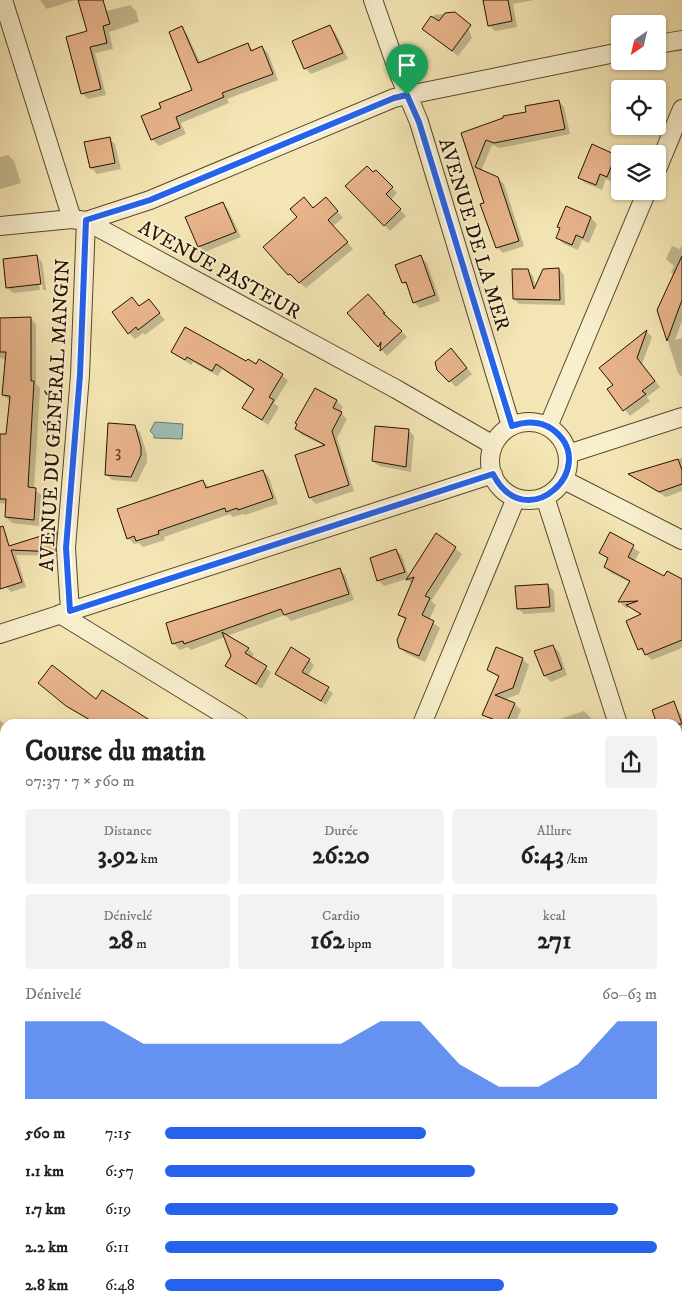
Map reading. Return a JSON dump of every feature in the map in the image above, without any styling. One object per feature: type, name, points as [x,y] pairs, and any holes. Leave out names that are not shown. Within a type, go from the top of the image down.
[{"type":"street","points":[[3,0],[79,220]]},
{"type":"street","name":"AVENUE DE LA MER","points":[[373,0],[407,95],[419,122],[512,426]]},
{"type":"street","points":[[666,43],[682,40]]},
{"type":"street","points":[[0,226],[79,220],[150,200],[394,98],[611,54]]},
{"type":"street","points":[[666,147],[682,108]]},
{"type":"street","points":[[548,427],[643,200]]},
{"type":"street","name":"AVENUE PASTEUR","points":[[79,220],[396,389],[493,445]]},
{"type":"street","name":"AVENUE DU GÉNÉRAL MANGIN","points":[[65,613],[66,548],[80,375],[79,220]]},
{"type":"street","points":[[568,454],[682,417]]},
{"type":"street","points":[[530,422],[548,427],[558,434],[568,454],[568,467],[564,480],[556,490],[545,497],[525,500],[516,498],[498,484],[493,474],[491,455],[493,445],[501,434],[512,426],[530,422]]},
{"type":"street","points":[[0,634],[493,474]]},
{"type":"street","points":[[564,480],[682,540]]},
{"type":"street","points":[[545,497],[616,719]]},
{"type":"street","points":[[424,719],[516,498]]},
{"type":"street","points":[[65,613],[231,719]]},
{"type":"water","points":[[155,422],[183,424],[182,439],[154,438],[150,431]]},
{"type":"building","points":[[78,0],[103,0],[110,24],[103,26],[107,43],[90,47],[101,89],[81,94],[66,37],[87,31]]},
{"type":"building","points":[[483,0],[508,0],[512,21],[488,26]]},
{"type":"building","points":[[455,12],[471,25],[452,51],[422,29],[431,16],[439,21],[445,13]]},
{"type":"building","points":[[330,25],[343,53],[304,69],[292,41]]},
{"type":"building","points":[[182,26],[198,63],[248,43],[251,51],[262,46],[273,74],[222,93],[224,97],[176,117],[180,128],[151,140],[141,116],[161,108],[159,103],[192,90],[169,32]]},
{"type":"building","points":[[559,100],[565,129],[494,143],[486,140],[475,167],[498,177],[519,241],[496,248],[480,204],[484,203],[461,133],[503,118],[503,116],[526,112],[525,106]]},
{"type":"building","points":[[110,137],[115,163],[90,168],[84,142]]},
{"type":"building","points":[[592,144],[611,153],[611,167],[607,177],[600,174],[596,185],[578,178]]},
{"type":"building","points":[[367,166],[373,172],[376,170],[393,187],[386,194],[401,209],[384,226],[345,186]]},
{"type":"building","points":[[304,197],[313,208],[326,197],[338,211],[328,220],[348,242],[299,283],[290,274],[288,275],[263,247],[297,217],[290,209]]},
{"type":"building","points":[[223,202],[236,232],[198,247],[185,217]]},
{"type":"building","points":[[566,206],[591,217],[583,238],[576,235],[572,245],[556,238],[560,228],[557,227]]},
{"type":"building","points":[[37,255],[41,284],[6,288],[3,259]]},
{"type":"building","points":[[421,255],[435,295],[413,303],[406,282],[402,283],[395,265]]},
{"type":"building","points":[[682,256],[682,300],[667,341],[657,310]]},
{"type":"building","points":[[559,268],[560,300],[513,299],[512,269],[528,269],[534,289],[543,269]]},
{"type":"building","points":[[368,294],[385,313],[383,313],[402,331],[380,351],[381,342],[378,347],[347,313]]},
{"type":"building","points":[[132,297],[139,306],[149,299],[160,313],[138,330],[136,327],[128,334],[112,312]]},
{"type":"building","points":[[31,317],[31,381],[34,381],[28,487],[36,488],[34,520],[5,517],[6,499],[0,499],[0,434],[6,434],[10,396],[2,395],[6,352],[0,352],[0,318]]},
{"type":"building","points":[[185,327],[246,361],[248,359],[256,364],[259,359],[283,374],[269,397],[274,400],[262,420],[242,408],[254,389],[216,364],[212,371],[187,357],[185,360],[171,352]]},
{"type":"building","points":[[647,330],[637,358],[655,381],[642,391],[646,394],[623,411],[607,389],[613,385],[599,368]]},
{"type":"building","points":[[451,348],[467,368],[449,382],[437,370],[435,362]]},
{"type":"building","points":[[315,388],[337,400],[333,408],[342,412],[332,431],[349,485],[309,498],[295,455],[325,445],[295,429],[297,424],[295,423]]},
{"type":"building","points":[[108,423],[135,425],[141,447],[141,455],[131,477],[105,475]]},
{"type":"building","points":[[375,426],[409,429],[406,467],[372,461]]},
{"type":"building","points":[[678,459],[682,470],[682,484],[659,492],[628,474]]},
{"type":"building","points":[[263,470],[273,498],[238,510],[237,508],[226,512],[225,508],[158,531],[159,534],[136,541],[134,536],[127,539],[117,509],[203,480],[206,488]]},
{"type":"building","points":[[3,526],[9,546],[57,531],[56,552],[11,550],[22,582],[0,589],[0,527]]},
{"type":"building","points":[[610,532],[634,545],[628,557],[664,576],[667,571],[682,579],[682,640],[645,655],[642,648],[638,650],[626,621],[641,614],[626,605],[638,601],[618,602],[630,581],[604,567],[608,558],[599,553]]},
{"type":"building","points":[[436,533],[456,547],[425,596],[430,598],[422,615],[434,621],[419,656],[399,648],[397,640],[406,618],[398,615],[414,577],[406,580]]},
{"type":"building","points":[[396,549],[405,572],[377,581],[370,558]]},
{"type":"building","points":[[340,568],[349,594],[284,615],[281,609],[184,644],[183,641],[172,644],[166,623]]},
{"type":"building","points":[[548,584],[550,607],[517,609],[515,586]]},
{"type":"building","points":[[222,632],[249,648],[245,653],[267,666],[256,684],[225,666],[231,656]]},
{"type":"building","points":[[553,645],[562,669],[544,676],[534,651]]},
{"type":"building","points":[[291,647],[310,659],[302,672],[329,687],[321,701],[275,674]]},
{"type":"building","points":[[496,647],[523,658],[513,688],[495,695],[515,703],[508,719],[493,719],[482,715],[499,676],[487,670]]},
{"type":"building","points":[[52,665],[96,699],[102,690],[148,719],[88,719],[66,706],[38,683]]},
{"type":"building","points":[[674,701],[680,719],[655,719],[652,710]]},
{"type":"route","points":[[407,95],[419,122],[512,426],[520,423],[539,423],[558,434],[568,454],[568,467],[564,480],[556,490],[545,497],[525,500],[516,498],[506,492],[498,484],[493,474],[70,611],[66,548],[80,375],[86,220],[150,200],[394,98],[407,95]]}]
